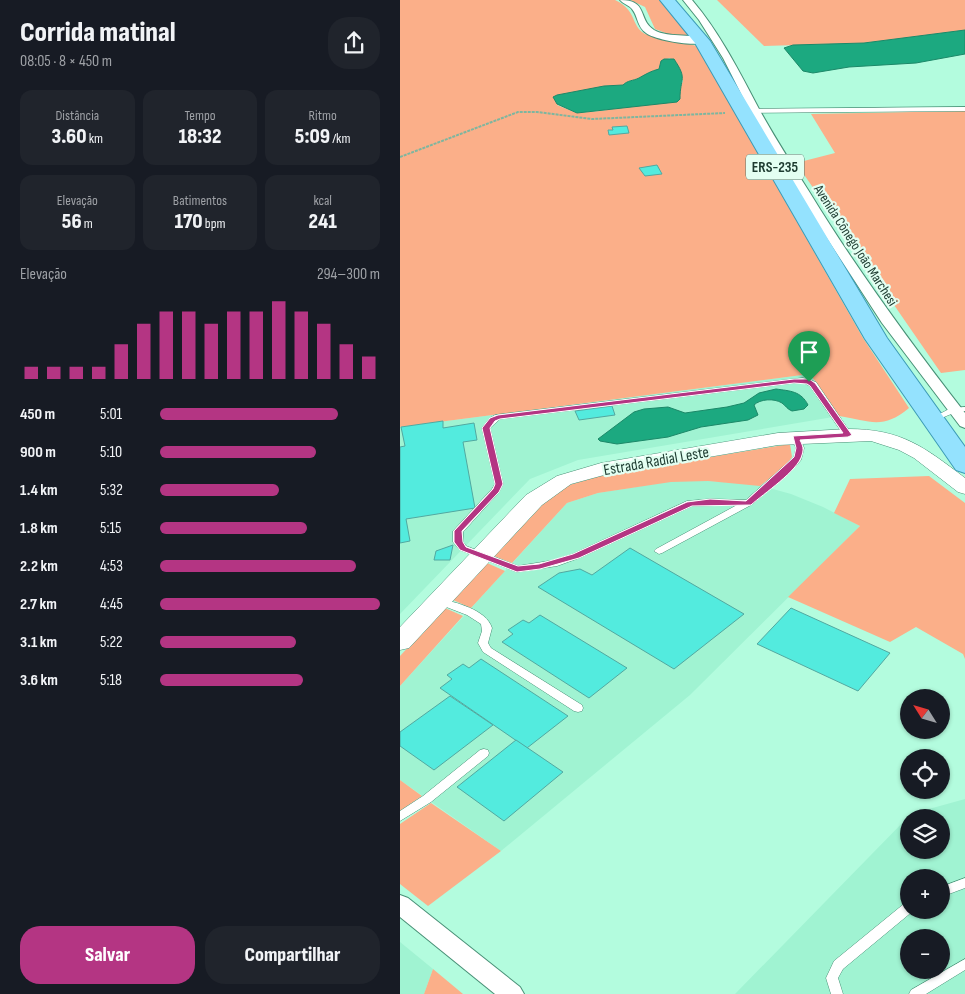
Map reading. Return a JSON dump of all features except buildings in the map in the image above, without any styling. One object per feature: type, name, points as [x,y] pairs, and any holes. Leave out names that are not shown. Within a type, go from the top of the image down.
[{"type":"main road","name":"ERS-235","points":[[667,0],[702,42],[749,111],[876,339],[965,465]]},
{"type":"street","points":[[624,0],[638,8],[646,28],[651,32],[669,38],[702,42]]},
{"type":"street","name":"Avenida Cônego João Marchesi","points":[[687,0],[703,19],[728,58],[749,111],[889,323],[959,410],[965,423]]},
{"type":"street","points":[[935,424],[965,430]]},
{"type":"street","name":"Estrada Radial Leste","points":[[400,642],[534,500],[549,489],[581,474],[738,446],[796,438],[873,435],[906,446],[921,454],[965,488]]},
{"type":"street","points":[[400,904],[512,994]]},
{"type":"lane","points":[[749,111],[965,109]]},
{"type":"lane","points":[[748,503],[690,503],[576,556],[540,566],[517,569],[463,548],[457,536],[458,531],[496,490],[499,484],[486,428],[492,420],[498,417],[803,380],[813,384],[848,435]]},
{"type":"lane","points":[[935,424],[959,410]]},
{"type":"lane","points":[[659,551],[748,503],[798,458],[800,448],[796,438]]},
{"type":"lane","points":[[439,601],[478,617],[485,622],[487,630],[483,642],[487,650],[578,708]]},
{"type":"lane","points":[[400,817],[427,800],[484,753]]},
{"type":"lane","points":[[950,889],[965,883]]},
{"type":"lane","points":[[836,994],[832,978],[838,965],[900,914]]},
{"type":"lane","points":[[914,994],[965,964]]},
{"type":"path","points":[[400,157],[518,112],[534,110],[580,119],[592,119],[749,111]]},
{"type":"shaded area","points":[[400,0],[615,0],[631,13],[637,26],[645,34],[697,46],[863,338],[909,408],[900,415],[884,422],[839,416],[810,374],[400,427]],"holes":[[[670,58],[683,81],[680,88],[680,99],[577,113],[557,105],[604,86],[623,85],[659,69],[661,61]]]},
{"type":"shaded area","points":[[630,0],[661,0],[690,36],[668,34],[655,29],[645,7]]},
{"type":"shaded area","points":[[717,0],[965,0],[965,30],[864,43],[764,46]]},
{"type":"shaded area","points":[[965,30],[965,54],[916,63],[849,67],[813,73],[803,71],[784,48],[793,45],[864,43]]},
{"type":"shaded area","points":[[664,59],[674,59],[681,71],[680,99],[677,102],[577,113],[557,104],[553,97],[604,86],[623,85],[659,69],[661,61]]},
{"type":"shaded area","points":[[965,111],[965,370],[941,373],[796,163],[835,153],[811,114]]},
{"type":"shaded area","points":[[810,374],[839,416],[578,460],[530,479],[400,614],[400,427]]},
{"type":"shaded area","points":[[776,389],[798,394],[808,405],[804,409],[792,411],[779,401],[763,400],[754,405],[758,415],[748,420],[701,427],[668,437],[617,444],[598,439],[634,412],[644,409],[668,407],[685,413],[727,407],[744,403],[759,393]]},
{"type":"shaded area","points":[[790,444],[792,457],[786,465],[760,486],[708,481],[671,482],[598,493],[567,503],[512,563],[494,556],[543,504],[569,485],[607,474]]},
{"type":"shaded area","points":[[929,476],[965,503],[965,659],[963,654],[916,627],[890,642],[788,597],[860,526],[834,513],[850,479]]},
{"type":"shaded area","points":[[673,481],[755,484],[791,494],[823,507],[860,526],[690,695],[501,851],[400,780],[400,686],[567,503],[598,493]]},
{"type":"shaded area","points":[[487,563],[505,571],[471,608],[453,600]]},
{"type":"shaded area","points":[[445,608],[463,616],[400,686],[400,656]]},
{"type":"shaded area","points":[[400,780],[422,796],[400,811]]},
{"type":"shaded area","points":[[965,799],[965,994],[735,994],[900,825],[900,859],[950,859],[950,809],[929,809]]},
{"type":"shaded area","points":[[431,803],[501,851],[428,906],[400,884],[400,824]]},
{"type":"shaded area","points":[[400,942],[433,969],[424,994],[400,994]]},
{"type":"shaded area","points":[[433,969],[463,994],[424,994]]},
{"type":"route","points":[[803,380],[809,382],[813,384],[848,435],[796,438],[800,448],[798,458],[748,503],[690,503],[576,556],[557,563],[540,566],[517,569],[463,548],[458,542],[458,531],[496,490],[499,484],[486,428],[492,420],[498,417],[794,381],[803,380]]}]
